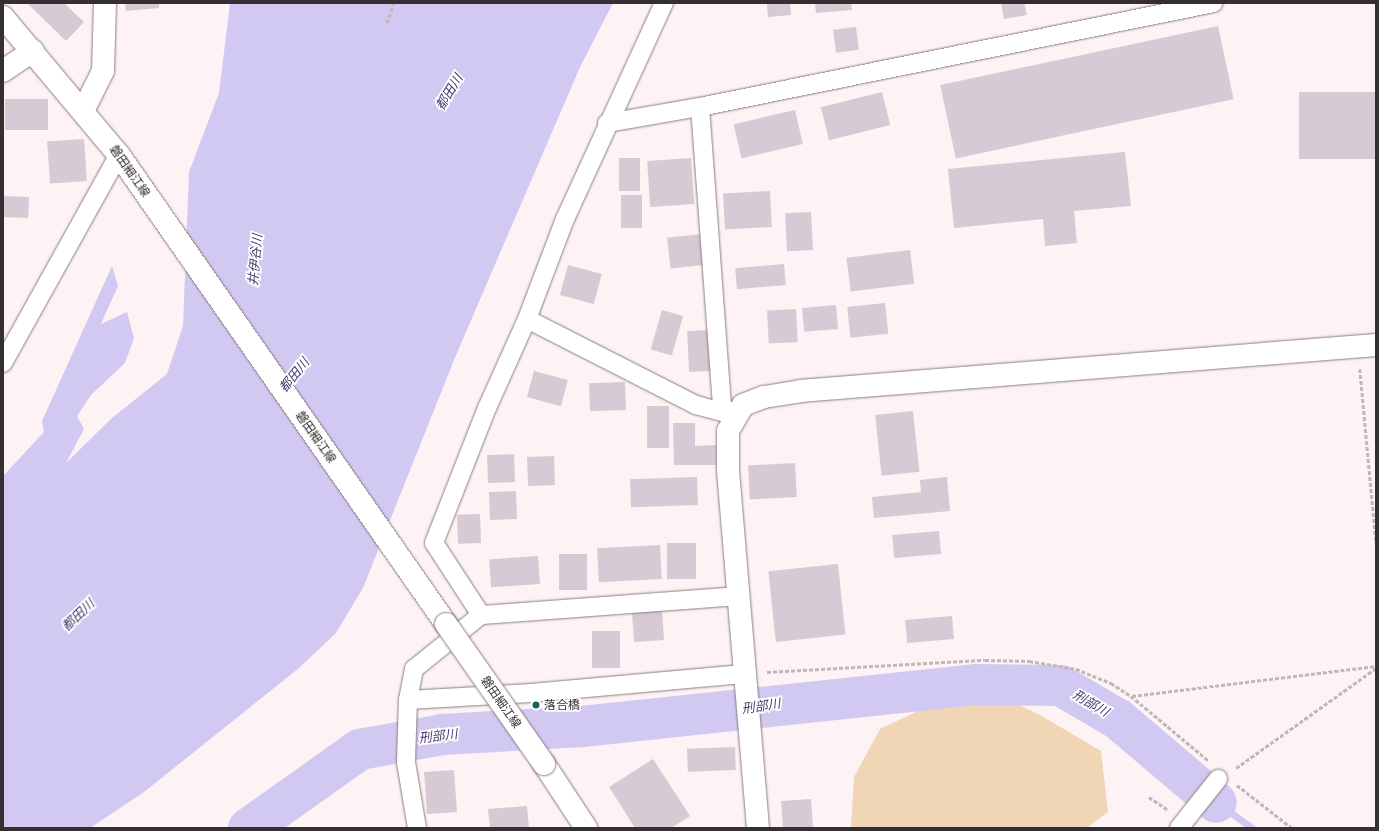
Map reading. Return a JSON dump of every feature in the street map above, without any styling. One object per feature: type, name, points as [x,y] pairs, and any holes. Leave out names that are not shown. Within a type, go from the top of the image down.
[{"type":"street","points":[[84,109],[102,71],[105,3]]},
{"type":"street","points":[[481,615],[434,543],[487,408],[527,319],[565,219],[607,123],[664,3]]},
{"type":"street","points":[[607,123],[700,107],[1214,3]]},
{"type":"street","name":"磐田細江線","points":[[3,17],[84,109],[124,162],[544,764],[586,828]]},
{"type":"street","points":[[3,71],[33,51]]},
{"type":"street","points":[[700,107],[722,406],[734,416]]},
{"type":"street","points":[[3,363],[124,162]]},
{"type":"street","points":[[527,319],[696,405],[734,416]]},
{"type":"street","points":[[758,828],[743,674],[728,469],[728,431],[734,416],[743,405],[764,397],[800,391],[1367,346]]},
{"type":"street","points":[[417,828],[406,762],[408,706],[414,669],[481,615],[737,596]]},
{"type":"street","points":[[408,706],[743,674]]},
{"type":"street","points":[[1184,821],[1222,777]]},
{"type":"path","points":[[387,23],[394,3]]},
{"type":"path","points":[[1367,346],[1376,543]]},
{"type":"path","points":[[743,674],[985,660],[1029,661],[1076,669],[1111,683],[1131,696],[1222,777],[1292,828]]},
{"type":"path","points":[[1131,696],[1376,667]]},
{"type":"path","points":[[1222,777],[1376,667]]},
{"type":"shaded area","points":[[975,684],[1040,715],[1101,751],[1108,812],[1087,828],[851,828],[854,777],[880,729]]},
{"type":"water","points":[[230,3],[613,3],[580,67],[454,360],[363,588],[336,633],[299,668],[144,792],[90,828],[3,828],[3,476],[44,432],[42,421],[112,266],[118,286],[101,324],[127,312],[134,338],[125,363],[91,395],[77,416],[84,429],[66,463],[112,418],[167,374],[183,326],[189,172],[219,93]]},
{"type":"building","points":[[27,3],[64,3],[84,22],[66,41]]},
{"type":"building","points":[[125,3],[159,3],[159,8],[126,11]]},
{"type":"building","points":[[767,3],[790,3],[791,15],[768,17]]},
{"type":"building","points":[[815,3],[851,3],[852,10],[816,13]]},
{"type":"building","points":[[1001,3],[1024,3],[1027,15],[1004,19]]},
{"type":"building","points":[[1218,26],[1234,99],[956,158],[940,85]]},
{"type":"building","points":[[856,27],[859,50],[836,53],[833,30]]},
{"type":"building","points":[[882,92],[890,125],[829,140],[821,107]]},
{"type":"building","points":[[1299,92],[1376,92],[1376,159],[1299,159]]},
{"type":"building","points":[[5,99],[48,99],[48,130],[5,130]]},
{"type":"building","points":[[795,110],[803,144],[741,158],[734,124]]},
{"type":"building","points":[[84,139],[87,181],[50,183],[47,142]]},
{"type":"building","points":[[1125,152],[1131,206],[1074,211],[1077,243],[1045,246],[1043,219],[954,228],[948,169]]},
{"type":"building","points":[[619,158],[640,158],[640,191],[619,191]]},
{"type":"building","points":[[691,158],[694,204],[650,207],[647,161]]},
{"type":"building","points":[[770,191],[772,227],[725,229],[723,193]]},
{"type":"building","points":[[621,195],[642,195],[642,228],[621,228]]},
{"type":"building","points":[[3,196],[29,197],[28,218],[3,217]]},
{"type":"building","points":[[811,212],[813,250],[787,251],[785,213]]},
{"type":"building","points":[[702,234],[705,265],[670,268],[667,238]]},
{"type":"building","points":[[910,250],[914,284],[851,292],[846,258]]},
{"type":"building","points":[[784,264],[786,285],[737,289],[735,268]]},
{"type":"building","points":[[568,265],[602,274],[594,304],[560,295]]},
{"type":"building","points":[[885,303],[888,334],[850,338],[847,307]]},
{"type":"building","points":[[836,305],[838,329],[804,332],[802,308]]},
{"type":"building","points":[[796,309],[798,342],[769,343],[767,311]]},
{"type":"building","points":[[662,310],[683,316],[672,355],[651,349]]},
{"type":"building","points":[[709,330],[711,371],[689,372],[687,331]]},
{"type":"building","points":[[534,371],[568,380],[561,406],[527,397]]},
{"type":"building","points":[[625,382],[626,410],[590,411],[589,383]]},
{"type":"building","points":[[647,406],[669,406],[669,448],[647,448]]},
{"type":"building","points":[[913,411],[919,472],[882,476],[875,415]]},
{"type":"building","points":[[673,423],[695,423],[695,446],[716,445],[716,465],[674,465]]},
{"type":"building","points":[[514,454],[515,482],[488,483],[487,455]]},
{"type":"building","points":[[554,456],[555,485],[528,486],[527,457]]},
{"type":"building","points":[[795,463],[797,497],[750,499],[748,465]]},
{"type":"building","points":[[697,477],[698,505],[631,507],[630,479]]},
{"type":"building","points":[[947,477],[950,511],[874,518],[872,497],[921,492],[920,480]]},
{"type":"building","points":[[516,491],[517,519],[490,520],[489,492]]},
{"type":"building","points":[[480,514],[481,543],[458,544],[457,515]]},
{"type":"building","points":[[939,531],[941,554],[894,558],[892,535]]},
{"type":"building","points":[[667,543],[696,543],[696,579],[667,579]]},
{"type":"building","points":[[660,545],[662,579],[599,582],[597,548]]},
{"type":"building","points":[[559,554],[587,554],[587,590],[559,590]]},
{"type":"building","points":[[538,556],[540,584],[491,587],[489,559]]},
{"type":"building","points":[[838,564],[845,635],[776,642],[768,571]]},
{"type":"building","points":[[662,611],[664,640],[634,642],[632,613]]},
{"type":"building","points":[[952,616],[954,639],[907,643],[905,620]]},
{"type":"building","points":[[592,631],[620,631],[620,668],[592,668]]},
{"type":"building","points":[[735,747],[736,770],[688,772],[687,749]]},
{"type":"building","points":[[653,759],[690,816],[671,828],[635,828],[609,787]]},
{"type":"building","points":[[454,770],[457,812],[427,814],[424,772]]},
{"type":"building","points":[[811,799],[813,827],[783,828],[781,801]]},
{"type":"building","points":[[527,806],[529,828],[490,828],[488,809]]},
{"type":"waterway","name":"刑部川","points":[[248,828],[359,749],[442,734],[582,726],[975,684],[1060,685],[1118,719],[1216,802]]},
{"type":"waterway","name":"刑部川","points":[[1216,802],[1252,828]]},
{"type":"place","name":"落合橋","points":[[536,705]]},
{"type":"water label","name":"都田川","points":[[449,92]]},
{"type":"water label","name":"井伊谷川","points":[[255,260]]},
{"type":"water label","name":"都田川","points":[[294,375]]},
{"type":"water label","name":"都田川","points":[[78,615]]}]
